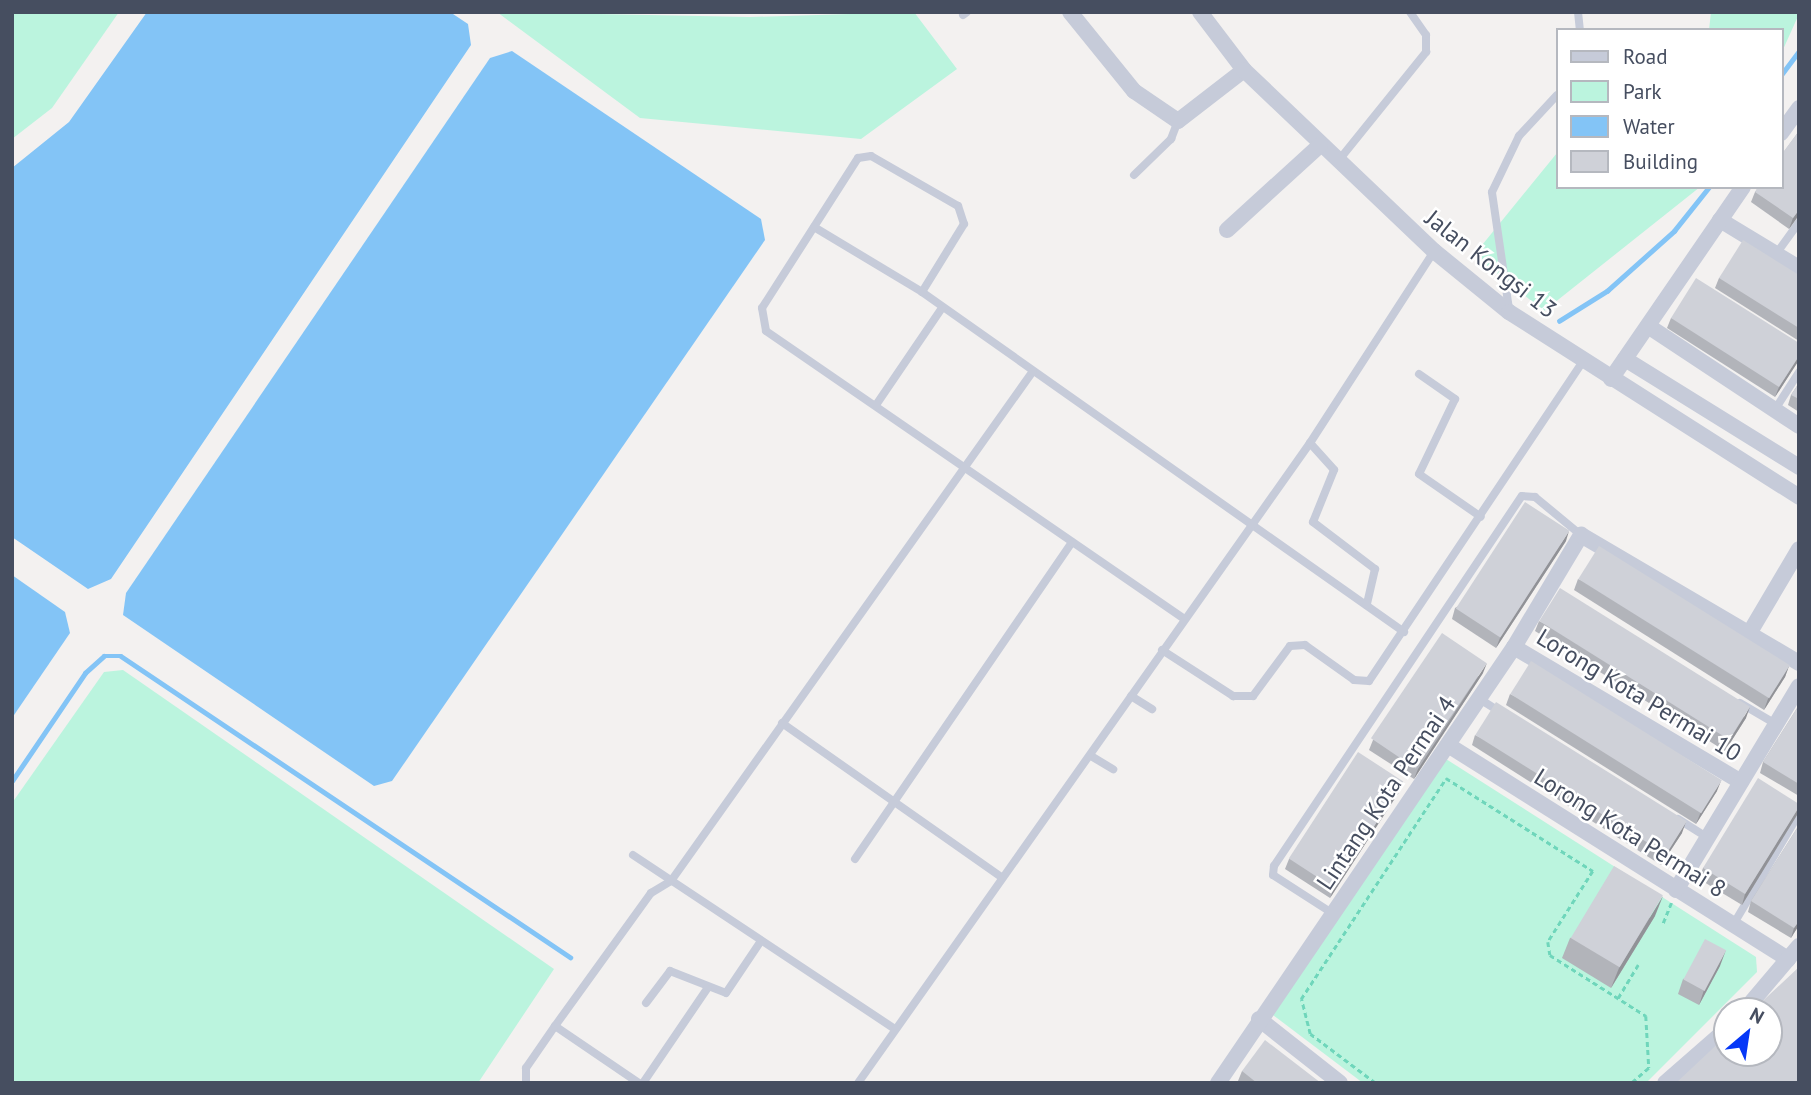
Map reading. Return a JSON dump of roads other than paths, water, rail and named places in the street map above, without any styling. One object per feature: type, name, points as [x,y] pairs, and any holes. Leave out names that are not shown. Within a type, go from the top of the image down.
[{"type":"street","points":[[1070,12],[1134,91],[1178,121],[1244,70]]},
{"type":"street","name":"Jalan Kongsi 13","points":[[1200,12],[1244,70],[1338,163],[1434,251],[1509,312],[1799,497]]},
{"type":"street","points":[[1783,130],[1799,108]]},
{"type":"street","points":[[1227,230],[1320,145]]},
{"type":"street","points":[[1611,379],[1648,326],[1690,281],[1720,220],[1742,189]]},
{"type":"street","points":[[1720,220],[1799,268]]},
{"type":"street","points":[[1648,326],[1799,426]]},
{"type":"street","points":[[1625,359],[1799,467]]},
{"type":"street","points":[[1586,536],[1799,663]]},
{"type":"street","name":"Lintang Kota Permai 4","points":[[1222,1081],[1259,1019],[1332,913],[1411,787],[1448,745],[1478,698],[1491,667],[1514,647],[1555,592],[1586,536]]},
{"type":"street","points":[[1750,632],[1799,549]]},
{"type":"street","name":"Lorong Kota Permai 10","points":[[1514,647],[1741,782]]},
{"type":"street","points":[[1676,890],[1799,686]]},
{"type":"street","name":"Lorong Kota Permai 8","points":[[1448,745],[1788,959]]},
{"type":"street","points":[[1756,997],[1799,946]]},
{"type":"street","points":[[1259,1019],[1340,1083]]},
{"type":"street","points":[[1665,1083],[1713,1041]]},
{"type":"lane","points":[[1338,163],[1426,52],[1426,35],[1409,12]]},
{"type":"lane","points":[[1509,312],[1492,192],[1519,136],[1556,96]]},
{"type":"lane","points":[[1133,175],[1171,139],[1178,121]]},
{"type":"lane","points":[[922,292],[964,224],[958,205],[871,156],[858,158],[762,309],[766,331],[1183,618]]},
{"type":"lane","points":[[1776,254],[1799,222]]},
{"type":"lane","points":[[814,227],[922,292],[1404,632]]},
{"type":"lane","points":[[858,1083],[1001,877],[1091,756],[1183,618],[1310,443],[1434,251]]},
{"type":"lane","points":[[876,405],[942,308]]},
{"type":"lane","points":[[1162,650],[1233,696],[1253,696],[1290,646],[1305,646],[1354,680],[1369,681],[1583,360]]},
{"type":"lane","points":[[526,1083],[526,1068],[555,1026],[651,893],[671,881],[1033,371]]},
{"type":"lane","points":[[1774,411],[1799,372]]},
{"type":"lane","points":[[1419,374],[1455,399],[1419,474],[1480,517]]},
{"type":"lane","points":[[1310,443],[1334,470],[1313,522],[1375,569],[1367,605]]},
{"type":"lane","points":[[1332,913],[1273,875],[1350,752],[1434,631],[1522,496],[1535,497],[1586,536]]},
{"type":"lane","points":[[855,859],[1072,542]]},
{"type":"lane","points":[[1434,631],[1444,637]]},
{"type":"lane","points":[[1131,696],[1152,709]]},
{"type":"lane","points":[[1728,696],[1776,724]]},
{"type":"lane","points":[[1478,698],[1512,719]]},
{"type":"lane","points":[[782,723],[1001,877]]},
{"type":"lane","points":[[1350,752],[1361,759]]},
{"type":"lane","points":[[1091,756],[1113,769]]},
{"type":"lane","points":[[1662,809],[1707,837]]},
{"type":"lane","points":[[1733,925],[1799,814]]},
{"type":"lane","points":[[633,855],[895,1029]]},
{"type":"lane","points":[[646,1003],[670,971],[708,989],[726,993],[761,941]]},
{"type":"lane","points":[[555,1026],[641,1083],[708,989]]},
{"type":"water","points":[[147,12],[450,12],[468,24],[471,45],[111,579],[88,589],[12,537],[12,168],[69,122]]},
{"type":"water","points":[[512,51],[761,219],[765,240],[392,781],[374,786],[123,615],[126,593],[490,58]]},
{"type":"water","points":[[12,575],[65,612],[70,633],[12,718]]},
{"type":"waterway","points":[[1783,72],[1799,51]]},
{"type":"waterway","points":[[1559,321],[1607,291],[1674,231],[1707,189]]},
{"type":"waterway","points":[[12,781],[85,673],[104,656],[121,656],[570,957]]}]
